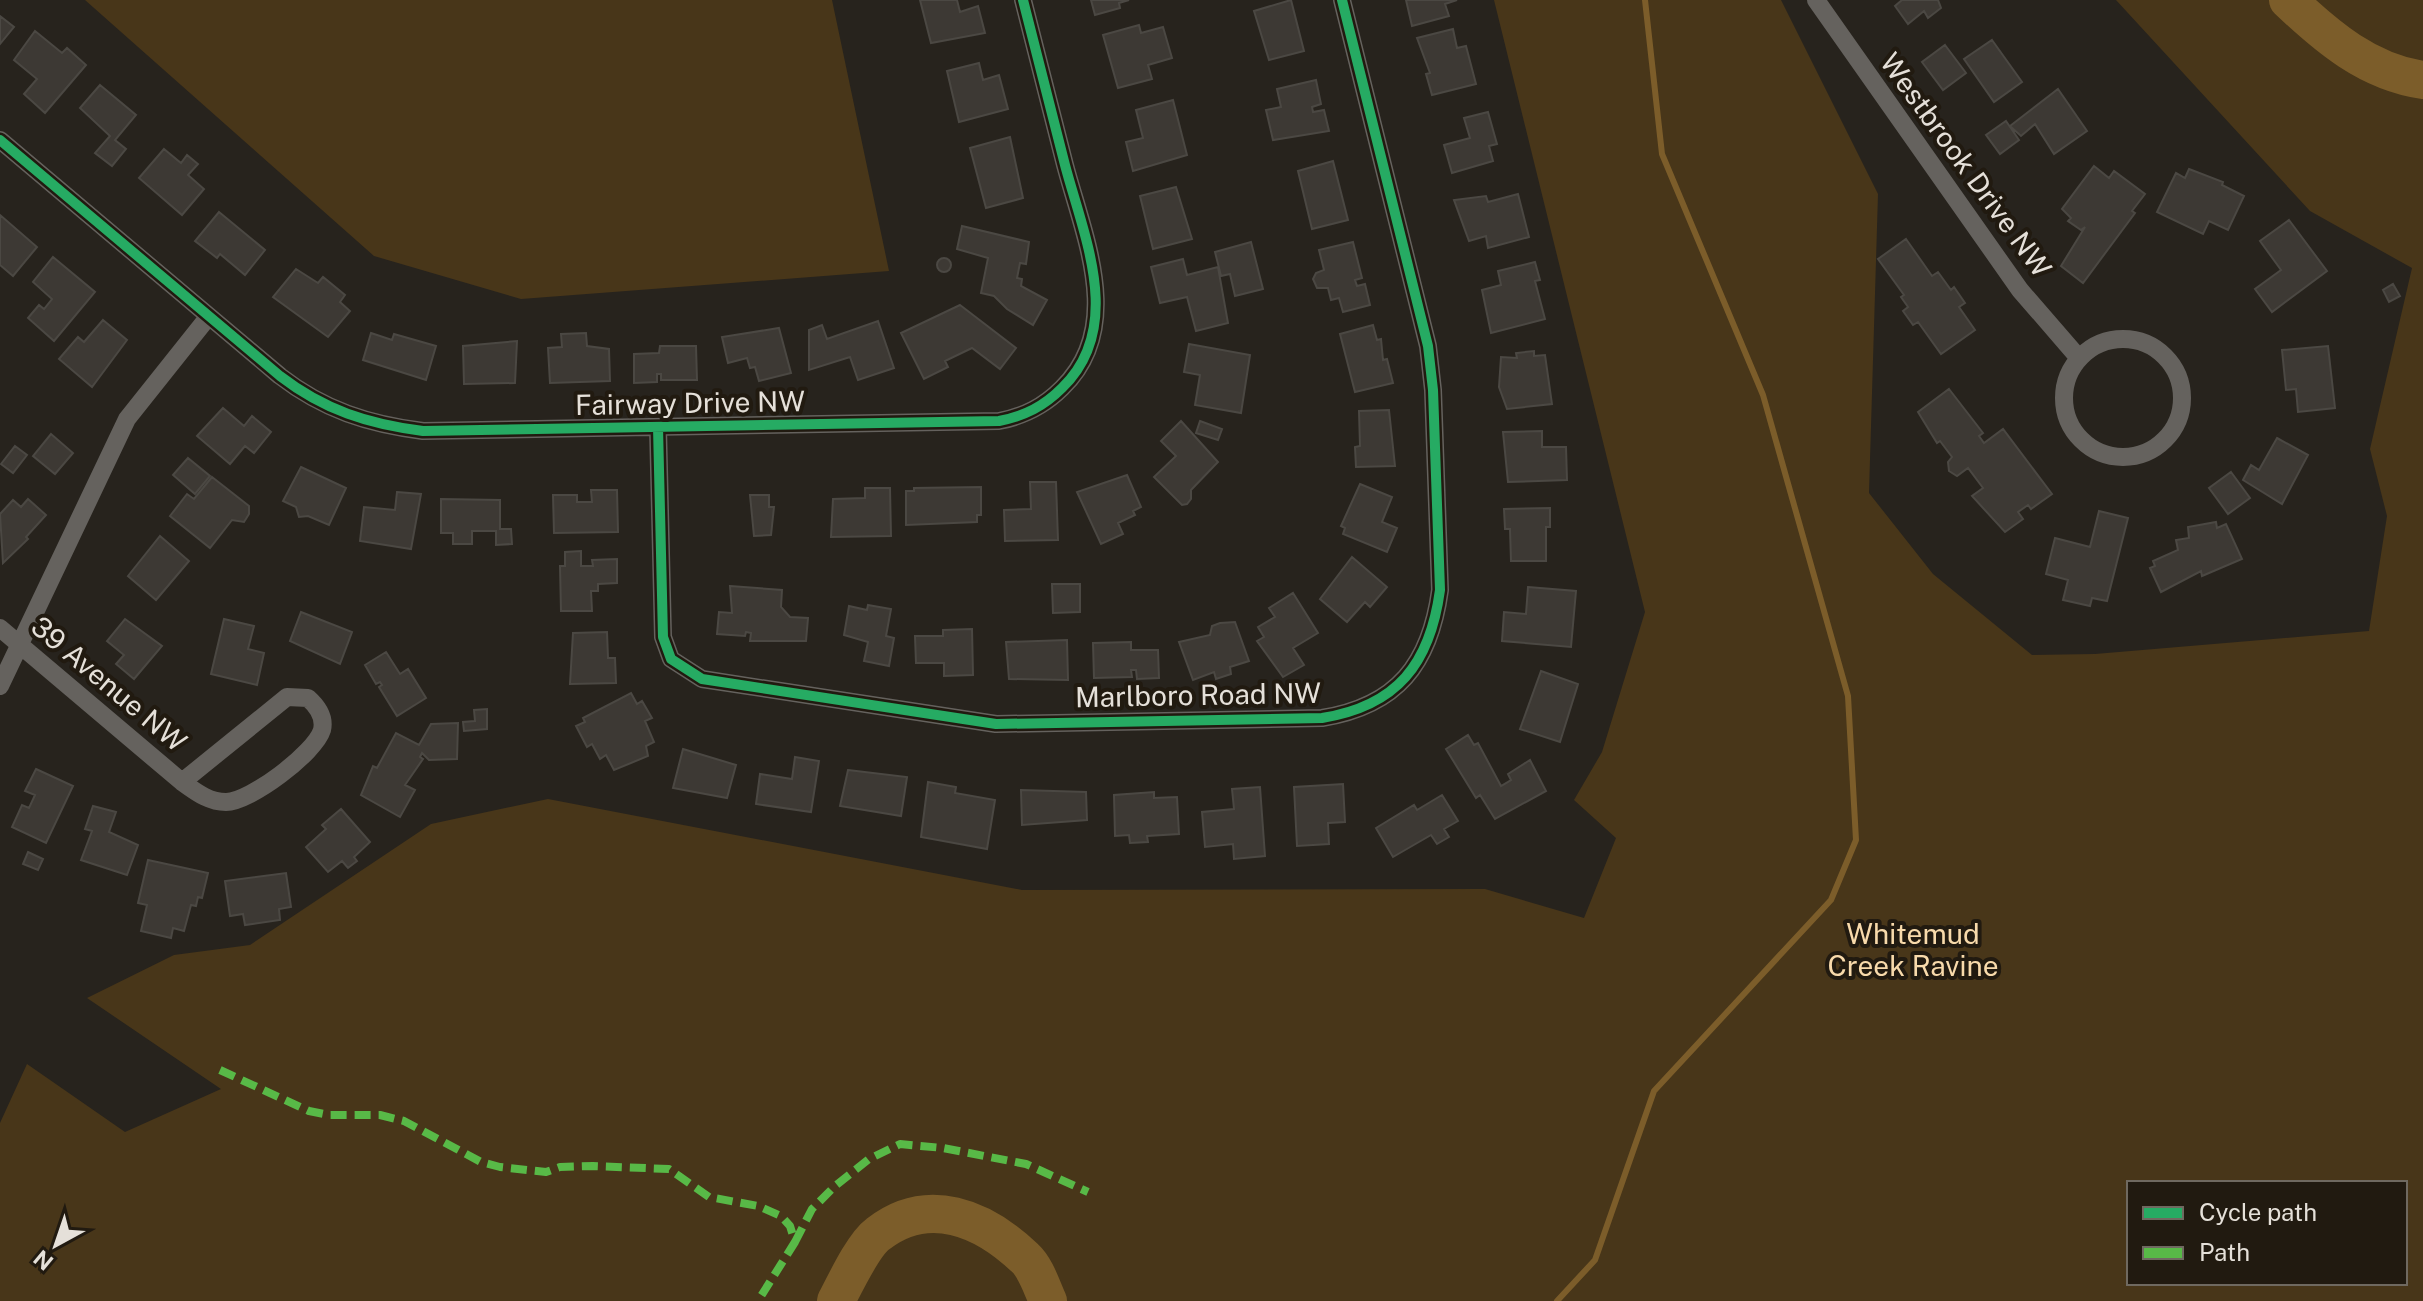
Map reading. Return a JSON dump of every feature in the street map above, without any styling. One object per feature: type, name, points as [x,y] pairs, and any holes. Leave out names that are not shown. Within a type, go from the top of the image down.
[{"type":"street","name":"Fairway Drive NW","points":[[0,140],[299,390],[334,410],[377,424],[423,431],[999,421],[1027,414],[1067,383],[1088,355],[1094,336],[1096,289],[1023,0]]},
{"type":"street","name":"Marlboro Road NW","points":[[658,427],[663,637],[671,659],[702,679],[996,724],[1322,718],[1357,711],[1378,701],[1413,669],[1423,653],[1437,614],[1440,590],[1433,390],[1428,346],[1342,0]]},
{"type":"street","name":"Westbrook Drive NW","points":[[1816,0],[2020,290],[2078,357]]},
{"type":"street","points":[[0,686],[127,419],[209,316]]},
{"type":"street","points":[[2111,339],[2140,341],[2165,355],[2176,371],[2182,390],[2178,418],[2162,443],[2145,453],[2126,457],[2106,455],[2088,446],[2074,432],[2064,404],[2067,374],[2078,357],[2093,345],[2111,339]]},
{"type":"street","name":"39 Avenue NW","points":[[0,628],[182,782],[216,801],[235,802],[253,795],[316,741],[321,732],[321,713],[308,698],[287,697],[182,782]]},
{"type":"green space","points":[[85,0],[832,0],[889,271],[521,299],[374,256]]},
{"type":"green space","name":"Whitemud Creek Ravine","points":[[1494,0],[1781,0],[1878,194],[1869,493],[1933,574],[2032,655],[2095,654],[2369,631],[2387,516],[2370,449],[2412,268],[2310,211],[2116,0],[2423,0],[2423,1301],[0,1301],[0,1123],[27,1064],[125,1132],[221,1089],[87,998],[174,955],[250,945],[431,824],[548,799],[1022,890],[1485,889],[1584,918],[1616,838],[1574,800],[1602,752],[1645,612]]},
{"type":"building","points":[[920,0],[957,0],[960,12],[978,6],[985,33],[931,43]]},
{"type":"building","points":[[1091,0],[1129,0],[1119,3],[1120,8],[1095,15]]},
{"type":"building","points":[[1291,0],[1304,51],[1269,60],[1254,11]]},
{"type":"building","points":[[1406,0],[1457,0],[1445,4],[1449,16],[1412,26]]},
{"type":"building","points":[[1902,0],[1938,0],[1941,8],[1928,18],[1924,11],[1908,24],[1895,6]]},
{"type":"building","points":[[0,16],[14,27],[0,44]]},
{"type":"building","points":[[1139,25],[1141,33],[1163,27],[1172,58],[1148,65],[1152,79],[1118,88],[1103,35]]},
{"type":"building","points":[[1453,29],[1457,48],[1466,46],[1476,84],[1432,95],[1426,74],[1430,73],[1417,38]]},
{"type":"building","points":[[35,31],[62,53],[67,48],[86,65],[45,113],[24,94],[37,79],[14,60]]},
{"type":"building","points":[[1992,40],[2022,82],[1994,102],[1964,59]]},
{"type":"building","points":[[1945,45],[1966,73],[1943,90],[1922,62]]},
{"type":"building","points":[[979,63],[983,80],[999,75],[1008,109],[959,122],[947,71]]},
{"type":"building","points":[[1316,80],[1321,104],[1312,107],[1313,112],[1324,110],[1329,131],[1273,140],[1266,110],[1281,107],[1277,89]]},
{"type":"building","points":[[100,85],[136,115],[115,140],[126,149],[112,166],[95,153],[110,136],[80,108]]},
{"type":"building","points":[[2058,89],[2087,131],[2054,154],[2035,124],[2021,136],[2010,126]]},
{"type":"building","points":[[1173,100],[1187,155],[1133,171],[1126,142],[1143,138],[1136,110]]},
{"type":"building","points":[[1488,112],[1497,144],[1489,146],[1493,161],[1452,173],[1444,145],[1470,138],[1464,118]]},
{"type":"building","points":[[2006,121],[2019,140],[2000,154],[1986,135]]},
{"type":"building","points":[[1010,137],[1023,198],[986,208],[970,148]]},
{"type":"building","points":[[164,149],[181,163],[187,155],[198,164],[188,175],[204,189],[182,215],[139,178]]},
{"type":"building","points":[[1333,161],[1348,220],[1312,229],[1298,171]]},
{"type":"building","points":[[2094,166],[2109,178],[2114,171],[2145,194],[2132,211],[2135,213],[2083,283],[2061,266],[2085,227],[2081,230],[2068,221],[2071,218],[2062,209]]},
{"type":"building","points":[[2189,169],[2223,182],[2222,185],[2244,196],[2228,230],[2209,221],[2203,234],[2157,212],[2176,173],[2185,178]]},
{"type":"building","points":[[1176,187],[1192,239],[1153,249],[1140,196]]},
{"type":"building","points":[[1518,194],[1529,237],[1488,248],[1486,236],[1469,241],[1454,200],[1486,196],[1488,202]]},
{"type":"building","points":[[219,212],[265,250],[245,275],[220,254],[217,258],[195,241]]},
{"type":"building","points":[[0,215],[37,247],[13,276],[0,265]]},
{"type":"building","points":[[2289,220],[2327,271],[2272,312],[2255,289],[2281,270],[2260,241]]},
{"type":"building","points":[[962,226],[1029,242],[1026,264],[1020,263],[1017,278],[1022,279],[1021,286],[1047,300],[1033,325],[1007,309],[994,296],[981,293],[988,258],[957,249]]},
{"type":"building","points":[[1906,239],[1932,276],[1938,272],[1951,290],[1954,287],[1965,303],[1959,307],[1975,330],[1941,354],[1918,322],[1913,325],[1903,311],[1908,307],[1901,297],[1904,295],[1878,259]]},
{"type":"building","points":[[1251,242],[1263,289],[1235,296],[1230,274],[1221,276],[1215,252]]},
{"type":"building","points":[[1353,242],[1362,278],[1355,280],[1357,286],[1365,284],[1370,305],[1343,312],[1339,298],[1331,300],[1328,288],[1317,288],[1313,279],[1316,273],[1324,270],[1319,250]]},
{"type":"building","points":[[53,257],[95,292],[54,341],[28,318],[39,305],[44,309],[52,299],[33,282]]},
{"type":"building","points":[[944,258],[951,265],[944,272],[937,265]]},
{"type":"building","points":[[1183,259],[1187,275],[1218,267],[1228,323],[1196,331],[1187,297],[1160,303],[1151,267]]},
{"type":"building","points":[[1535,262],[1540,280],[1535,281],[1545,319],[1491,333],[1482,290],[1501,285],[1498,271]]},
{"type":"building","points":[[296,269],[318,283],[323,277],[345,295],[340,302],[350,311],[328,337],[273,297]]},
{"type":"building","points":[[2393,284],[2400,296],[2389,302],[2383,290]]},
{"type":"building","points":[[960,305],[1016,348],[1000,369],[972,348],[945,361],[948,367],[924,379],[901,333]]},
{"type":"building","points":[[103,320],[127,340],[92,387],[59,359],[78,337],[84,342]]},
{"type":"building","points":[[878,321],[894,368],[858,380],[850,357],[809,370],[809,330],[822,325],[827,339]]},
{"type":"building","points":[[1373,325],[1377,340],[1381,339],[1383,360],[1387,359],[1393,383],[1355,392],[1340,334]]},
{"type":"building","points":[[779,328],[791,373],[759,381],[755,367],[750,368],[747,358],[728,363],[722,337]]},
{"type":"building","points":[[371,333],[392,340],[394,334],[436,346],[426,380],[363,360]]},
{"type":"building","points":[[586,333],[587,346],[609,349],[610,381],[550,383],[548,348],[562,347],[561,334]]},
{"type":"building","points":[[517,341],[515,383],[464,384],[463,346]]},
{"type":"building","points":[[1189,344],[1250,355],[1241,413],[1195,405],[1200,375],[1184,372]]},
{"type":"building","points":[[660,346],[696,346],[697,380],[661,380],[661,374],[657,374],[657,382],[634,383],[634,354],[659,353]]},
{"type":"building","points":[[2328,346],[2335,408],[2298,412],[2296,389],[2286,390],[2282,350]]},
{"type":"building","points":[[1534,351],[1534,356],[1545,355],[1552,404],[1507,409],[1499,387],[1501,357],[1517,358],[1516,353]]},
{"type":"building","points":[[1949,389],[1983,433],[1979,436],[1984,443],[2003,429],[2052,494],[2031,509],[2028,505],[2018,512],[2023,519],[2005,532],[1972,496],[1983,488],[1968,468],[1957,476],[1949,471],[1948,462],[1952,457],[1940,441],[1937,443],[1918,412]]},
{"type":"building","points":[[223,408],[244,426],[252,416],[271,432],[254,453],[245,446],[230,464],[197,436]]},
{"type":"building","points":[[1389,410],[1395,466],[1356,467],[1355,447],[1360,446],[1359,411]]},
{"type":"building","points":[[1181,421],[1218,462],[1191,490],[1191,499],[1187,504],[1182,505],[1154,477],[1176,456],[1161,441]]},
{"type":"building","points":[[1200,421],[1222,429],[1218,440],[1196,433]]},
{"type":"building","points":[[1542,431],[1542,447],[1566,447],[1567,480],[1508,482],[1503,432]]},
{"type":"building","points":[[51,434],[73,453],[55,474],[33,456]]},
{"type":"building","points":[[2277,438],[2308,455],[2282,504],[2243,480],[2251,465],[2259,470]]},
{"type":"building","points":[[15,446],[27,455],[13,473],[1,464]]},
{"type":"building","points":[[188,458],[210,476],[195,494],[173,475]]},
{"type":"building","points":[[301,467],[346,488],[329,525],[308,516],[299,517],[296,507],[283,501]]},
{"type":"building","points":[[2231,472],[2250,498],[2228,514],[2209,488]]},
{"type":"building","points":[[1127,475],[1141,507],[1133,511],[1135,515],[1118,523],[1123,534],[1101,544],[1077,492]]},
{"type":"building","points":[[212,477],[249,506],[249,514],[244,522],[232,520],[210,548],[170,516],[187,494],[194,499]]},
{"type":"building","points":[[1030,482],[1056,482],[1058,540],[1005,541],[1004,510],[1031,509]]},
{"type":"building","points":[[1360,484],[1392,497],[1382,522],[1397,528],[1387,552],[1343,534],[1345,528],[1341,526]]},
{"type":"building","points":[[981,487],[981,515],[977,515],[977,522],[906,525],[906,491],[914,491],[914,488]]},
{"type":"building","points":[[865,488],[890,488],[891,536],[831,537],[833,499],[865,498]]},
{"type":"building","points":[[591,490],[617,490],[618,532],[554,533],[553,495],[577,495],[577,502],[592,502]]},
{"type":"building","points":[[397,492],[421,494],[411,549],[360,541],[364,507],[395,510]]},
{"type":"building","points":[[750,495],[769,495],[769,507],[774,507],[771,535],[754,536]]},
{"type":"building","points":[[28,499],[46,515],[26,537],[28,539],[3,563],[0,514],[13,500],[21,507]]},
{"type":"building","points":[[441,499],[500,500],[500,529],[511,529],[512,544],[496,545],[496,531],[472,531],[472,544],[453,544],[453,533],[441,533]]},
{"type":"building","points":[[1550,508],[1550,527],[1546,527],[1546,561],[1511,561],[1510,529],[1505,529],[1504,509]]},
{"type":"building","points":[[2099,511],[2128,518],[2107,601],[2092,598],[2090,606],[2063,600],[2068,580],[2046,574],[2055,538],[2090,547]]},
{"type":"building","points":[[2216,522],[2217,528],[2226,524],[2242,559],[2202,576],[2201,571],[2161,592],[2150,568],[2155,566],[2153,561],[2178,550],[2176,540],[2189,538],[2188,527]]},
{"type":"building","points":[[160,536],[189,561],[156,600],[128,576]]},
{"type":"building","points":[[581,551],[581,566],[593,566],[592,560],[617,559],[617,583],[598,584],[598,591],[591,591],[592,611],[561,611],[560,566],[565,566],[565,552]]},
{"type":"building","points":[[1352,557],[1387,587],[1370,607],[1365,602],[1347,622],[1320,599]]},
{"type":"building","points":[[1052,584],[1080,584],[1080,612],[1053,613]]},
{"type":"building","points":[[730,586],[782,590],[781,607],[790,617],[808,618],[806,641],[750,641],[751,633],[746,632],[745,636],[717,634],[719,612],[732,613]]},
{"type":"building","points":[[1528,587],[1576,591],[1571,647],[1502,641],[1504,612],[1526,614]]},
{"type":"building","points":[[1293,593],[1318,633],[1293,648],[1304,665],[1283,677],[1257,641],[1264,637],[1258,627],[1275,617],[1269,608]]},
{"type":"building","points":[[868,605],[891,609],[886,636],[894,638],[889,666],[864,661],[868,642],[844,635],[849,606],[867,610]]},
{"type":"building","points":[[301,612],[352,632],[340,664],[290,641]]},
{"type":"building","points":[[125,619],[162,646],[134,679],[116,664],[124,655],[107,641]]},
{"type":"building","points":[[224,619],[254,626],[248,649],[264,653],[257,685],[211,674]]},
{"type":"building","points":[[1235,622],[1249,661],[1230,667],[1231,674],[1216,679],[1214,672],[1193,680],[1179,642],[1210,635],[1212,626],[1220,623]]},
{"type":"building","points":[[972,629],[973,675],[944,676],[944,663],[916,663],[915,636],[943,636],[943,630]]},
{"type":"building","points":[[607,632],[608,658],[615,658],[616,683],[570,684],[573,633]]},
{"type":"building","points":[[1067,640],[1068,680],[1009,679],[1006,642]]},
{"type":"building","points":[[1131,642],[1131,650],[1158,650],[1159,678],[1137,679],[1136,670],[1131,670],[1132,677],[1094,678],[1093,643]]},
{"type":"building","points":[[386,652],[400,674],[408,669],[426,698],[397,716],[379,687],[382,685],[380,682],[376,684],[365,665]]},
{"type":"building","points":[[1541,671],[1578,684],[1560,742],[1520,729]]},
{"type":"building","points":[[631,693],[637,704],[642,701],[652,718],[645,721],[654,742],[646,746],[648,756],[614,770],[606,755],[600,759],[592,744],[587,747],[576,726],[585,722],[583,718]]},
{"type":"building","points":[[487,709],[487,729],[464,731],[463,722],[475,721],[474,710]]},
{"type":"building","points":[[458,723],[457,759],[429,760],[422,753],[420,757],[423,759],[405,785],[415,790],[400,817],[361,795],[373,766],[377,768],[396,733],[419,745],[431,724]]},
{"type":"building","points":[[1468,735],[1474,745],[1478,743],[1501,786],[1511,780],[1508,774],[1530,760],[1546,791],[1495,819],[1480,795],[1476,798],[1446,749]]},
{"type":"building","points":[[683,749],[736,765],[727,798],[673,788]]},
{"type":"building","points":[[795,757],[819,761],[811,812],[756,804],[760,774],[792,779]]},
{"type":"building","points":[[36,769],[73,786],[46,843],[12,827],[22,805],[29,808],[35,795],[25,791]]},
{"type":"building","points":[[848,770],[907,777],[901,816],[840,806]]},
{"type":"building","points":[[928,782],[956,787],[955,793],[995,800],[987,849],[921,837]]},
{"type":"building","points":[[1343,784],[1345,822],[1328,823],[1329,844],[1297,846],[1294,787]]},
{"type":"building","points":[[1260,787],[1265,856],[1234,859],[1233,844],[1205,847],[1202,812],[1234,809],[1232,789]]},
{"type":"building","points":[[1021,790],[1086,792],[1087,820],[1022,825]]},
{"type":"building","points":[[1154,792],[1154,798],[1177,797],[1179,834],[1147,836],[1148,842],[1130,843],[1129,835],[1115,836],[1114,795]]},
{"type":"building","points":[[1442,795],[1458,821],[1444,829],[1449,837],[1437,844],[1431,835],[1393,857],[1376,828],[1414,805],[1417,810]]},
{"type":"building","points":[[93,806],[116,812],[109,832],[138,845],[127,875],[81,860],[92,831],[85,829]]},
{"type":"building","points":[[341,809],[370,842],[354,857],[357,861],[348,868],[342,861],[328,872],[306,847],[326,829],[322,825]]},
{"type":"building","points":[[28,852],[43,859],[38,870],[23,864]]},
{"type":"building","points":[[148,860],[208,873],[202,898],[198,897],[196,906],[191,905],[184,931],[173,928],[171,938],[141,931],[147,905],[138,903]]},
{"type":"building","points":[[286,873],[291,907],[279,909],[280,920],[245,925],[243,914],[230,916],[225,881]]},
{"type":"waterway","points":[[1557,1301],[1595,1260],[1654,1091],[1831,900],[1856,840],[1848,696],[1763,395],[1662,154],[1645,0]]},
{"type":"waterway","points":[[2288,0],[2333,39],[2366,61],[2403,76],[2423,80]]},
{"type":"waterway","points":[[836,1301],[872,1239],[897,1222],[935,1214],[954,1216],[973,1223],[1009,1244],[1032,1267],[1048,1301]]},
{"type":"marked path","points":[[220,1070],[309,1111],[329,1115],[380,1115],[404,1121],[481,1162],[500,1167],[546,1172],[560,1167],[593,1166],[669,1169],[709,1197],[758,1206],[781,1216],[790,1226],[795,1242],[758,1301]]},
{"type":"marked path","points":[[795,1242],[812,1209],[835,1186],[869,1159],[900,1144],[943,1148],[1026,1164],[1088,1192]]},
{"type":"cycle path","points":[[0,140],[280,376],[313,398],[347,414],[423,431],[999,421],[1034,409],[1062,388],[1081,364],[1092,338],[1096,310],[1089,251],[1023,0]]},
{"type":"cycle path","points":[[658,427],[663,637],[671,659],[702,679],[996,724],[1322,718],[1348,712],[1390,692],[1418,660],[1428,640],[1440,590],[1433,390],[1428,346],[1342,0]]}]
